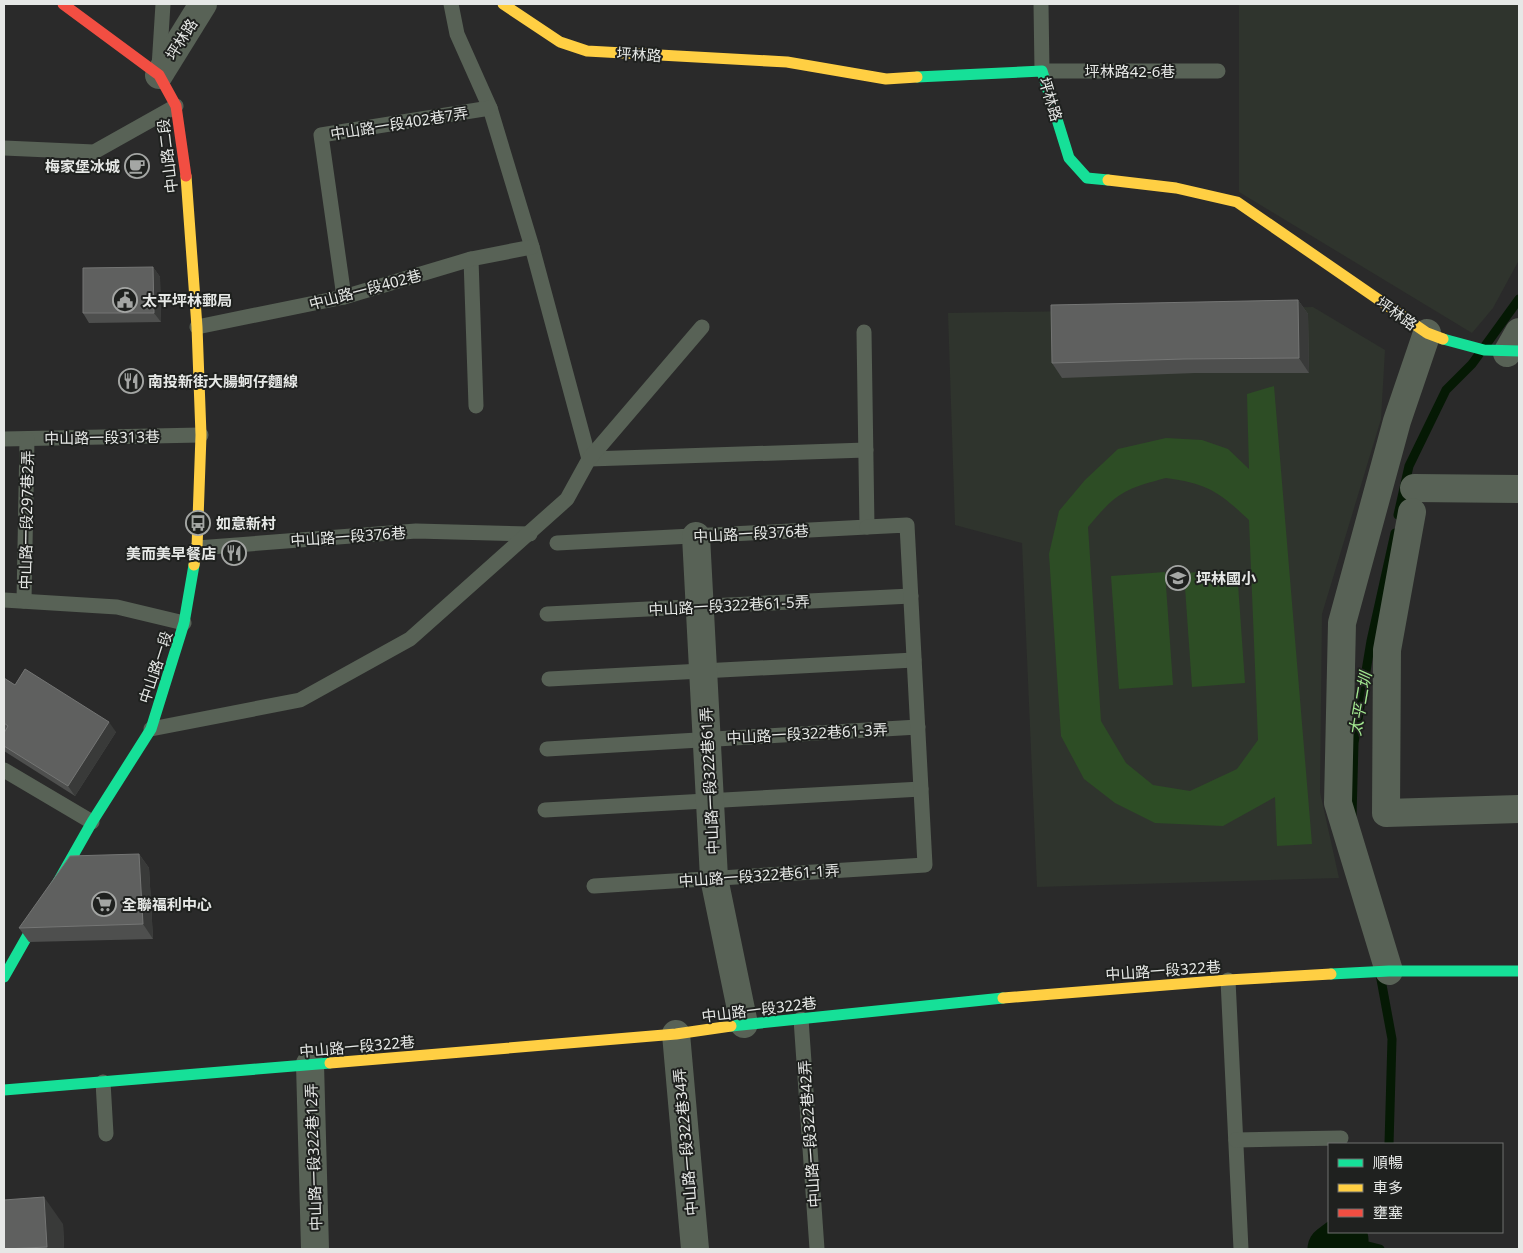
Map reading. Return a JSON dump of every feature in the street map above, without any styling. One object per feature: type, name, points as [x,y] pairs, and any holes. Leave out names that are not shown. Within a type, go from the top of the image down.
[{"type":"street","name":"中山路二段","points":[[62,4],[158,75],[176,106],[184,150],[197,326]]},
{"type":"street","name":"坪林路","points":[[158,75],[203,4]]},
{"type":"street","name":"坪林路","points":[[504,4],[560,42],[587,51],[787,62],[886,79],[1042,71],[1069,158],[1087,178],[1176,188],[1237,202],[1426,333],[1453,343],[1515,346]]},
{"type":"street","name":"中山路一段","points":[[4,977],[92,822],[151,730],[184,623],[197,548],[201,434],[197,326]]},
{"type":"street","points":[[1390,971],[1338,804],[1342,623],[1397,421],[1426,333]]},
{"type":"street","points":[[1519,489],[1413,500],[1387,650],[1386,812],[1519,809]]},
{"type":"street","name":"中山路一段322巷61弄","points":[[696,536],[714,878],[744,1024]]},
{"type":"street","name":"中山路一段322巷","points":[[4,1090],[676,1034],[744,1024],[978,1000],[1228,980],[1390,971],[1519,971]]},
{"type":"street","name":"中山路一段322巷34弄","points":[[676,1034],[695,1249]]},
{"type":"street","name":"中山路一段322巷12弄","points":[[310,1064],[316,1249]]},
{"type":"lane","points":[[158,75],[163,4]]},
{"type":"lane","points":[[451,4],[457,34],[490,108],[532,247],[589,459]]},
{"type":"lane","points":[[1041,4],[1042,71]]},
{"type":"lane","name":"坪林路42-6巷","points":[[1042,71],[1218,71]]},
{"type":"lane","points":[[4,148],[94,152],[176,106]]},
{"type":"lane","name":"中山路一段402巷7弄","points":[[344,297],[321,136],[490,108]]},
{"type":"lane","name":"中山路一段402巷","points":[[197,326],[344,297],[471,259],[532,247]]},
{"type":"lane","points":[[471,259],[476,406]]},
{"type":"lane","points":[[151,730],[300,700],[410,639],[568,499],[589,459],[702,326]]},
{"type":"lane","points":[[545,810],[921,789],[907,525],[867,527],[864,332]]},
{"type":"lane","name":"中山路一段313巷","points":[[4,438],[201,434]]},
{"type":"lane","name":"中山路一段297巷2弄","points":[[24,601],[27,439]]},
{"type":"lane","points":[[589,459],[866,450]]},
{"type":"lane","name":"中山路一段376巷","points":[[557,542],[867,527]]},
{"type":"lane","name":"中山路一段376巷","points":[[197,548],[416,531],[530,534]]},
{"type":"lane","name":"中山路一段322巷61-5弄","points":[[548,614],[911,596]]},
{"type":"lane","points":[[4,600],[117,607],[184,623]]},
{"type":"lane","points":[[549,679],[914,660]]},
{"type":"lane","name":"中山路一段322巷61-3弄","points":[[548,748],[918,727]]},
{"type":"lane","points":[[4,770],[92,822]]},
{"type":"lane","name":"中山路一段322巷61-1弄","points":[[594,886],[925,865],[921,789]]},
{"type":"lane","points":[[1228,980],[1241,1249]]},
{"type":"lane","name":"中山路一段322巷42弄","points":[[801,1019],[817,1249]]},
{"type":"lane","points":[[103,1082],[106,1134]]},
{"type":"lane","points":[[1236,1140],[1341,1138]]},
{"type":"shaded area","points":[[1239,4],[1519,4],[1519,260],[1493,308],[1472,333],[1239,192]]},
{"type":"shaded area","name":"坪林國小","points":[[1313,307],[1385,350],[1381,419],[1322,614],[1320,792],[1339,878],[1037,887],[1022,543],[955,525],[948,313]]},
{"type":"green space","points":[[1274,386],[1312,844],[1277,846],[1275,797],[1223,826],[1155,823],[1115,803],[1084,779],[1061,736],[1049,554],[1059,511],[1085,480],[1118,449],[1166,438],[1202,440],[1228,449],[1249,469],[1247,394]],"holes":[[[1166,478],[1180,480],[1212,490],[1249,520],[1258,740],[1237,769],[1190,791],[1153,785],[1126,763],[1101,721],[1088,527],[1114,499],[1130,489]]]},
{"type":"green space","points":[[1237,570],[1245,683],[1192,687],[1184,573]]},
{"type":"green space","points":[[1165,572],[1173,685],[1119,689],[1111,576]]},
{"type":"building","name":"太平坪林郵局","points":[[153,267],[154,313],[83,313],[83,268]]},
{"type":"building","points":[[1298,300],[1299,358],[1052,363],[1051,305]]},
{"type":"building","points":[[25,669],[109,722],[68,786],[4,746],[4,733],[8,726],[4,723],[4,678],[15,685]]},
{"type":"building","name":"全聯福利中心","points":[[139,854],[143,924],[19,928],[70,856]]},
{"type":"building","points":[[44,1197],[47,1247],[4,1249],[4,1200]]},
{"type":"waterway","name":"太平二圳","points":[[1398,515],[1409,466],[1446,390],[1472,364],[1519,299]]},
{"type":"waterway","name":"太平二圳","points":[[1352,816],[1354,743],[1371,641],[1395,533]]},
{"type":"waterway","name":"太平二圳","points":[[1380,974],[1392,1039],[1389,1143]]},
{"type":"waterway","points":[[1348,1233],[1344,1240],[1380,1249]]},
{"type":"waterway","points":[[1332,1249],[1344,1240]]},
{"type":"traffic: fast","points":[[917,77],[1042,71],[1069,158],[1087,178],[1108,180]]},
{"type":"traffic: fast","points":[[1443,339],[1484,350],[1519,351]]},
{"type":"traffic: fast","points":[[4,977],[92,822],[151,729],[184,623],[194,565]]},
{"type":"traffic: fast","points":[[1331,974],[1389,971],[1519,971]]},
{"type":"traffic: fast","points":[[731,1026],[1003,998]]},
{"type":"traffic: fast","points":[[4,1090],[330,1063]]},
{"type":"traffic: slow","points":[[503,4],[560,42],[587,51],[787,62],[886,79],[917,77]]},
{"type":"traffic: slow","points":[[186,176],[197,327],[201,435],[197,548],[194,565]]},
{"type":"traffic: slow","points":[[1108,180],[1176,188],[1237,202],[1427,333],[1443,339]]},
{"type":"traffic: slow","points":[[1003,998],[1228,980],[1331,974]]},
{"type":"traffic: slow","points":[[330,1063],[676,1034],[731,1026]]},
{"type":"traffic: jam","points":[[63,4],[159,75],[176,106],[186,176]]},
{"type":"place","name":"梅家堡冰城","points":[[137,166]]},
{"type":"place","name":"太平坪林郵局","points":[[125,300]]},
{"type":"place","name":"南投新街大腸蚵仔麵線","points":[[131,381]]},
{"type":"place","name":"如意新村","points":[[198,523]]},
{"type":"place","name":"美而美早餐店","points":[[234,553]]},
{"type":"place","name":"坪林國小","points":[[1178,578]]},
{"type":"place","name":"全聯福利中心","points":[[104,904]]}]
